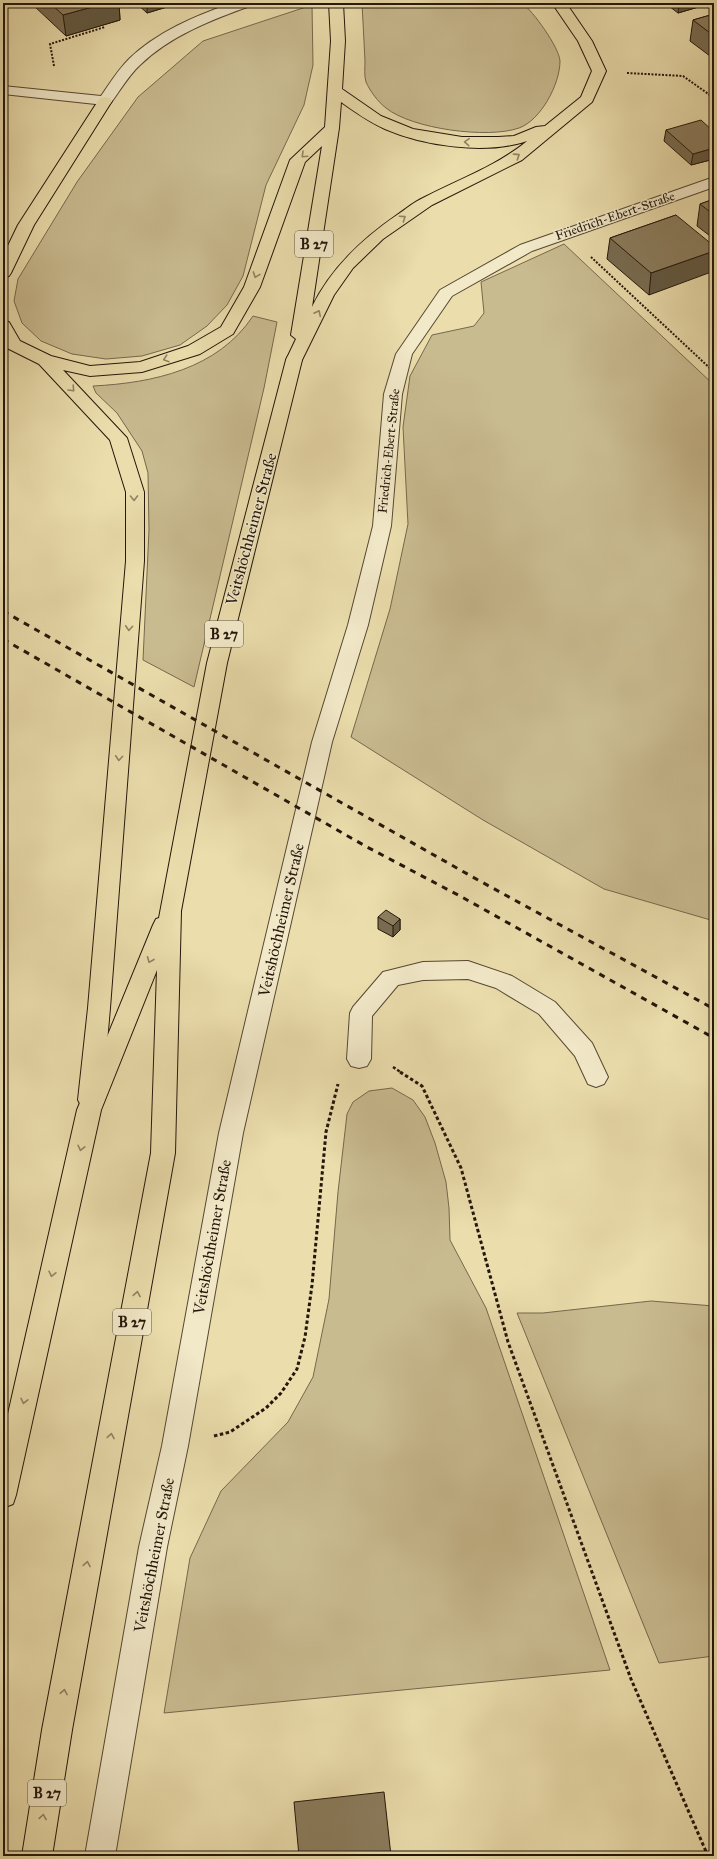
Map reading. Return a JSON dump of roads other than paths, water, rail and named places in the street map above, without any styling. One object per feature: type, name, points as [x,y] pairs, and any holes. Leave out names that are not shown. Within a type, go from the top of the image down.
[{"type":"main road","points":[[294,360],[326,295],[347,265],[377,236],[426,202],[517,156],[587,99],[599,71],[585,41],[559,3]]},
{"type":"main road","name":"B 27","points":[[294,360],[317,231],[332,128],[336,91],[337,9]]},
{"type":"main road","points":[[336,91],[376,119],[408,133],[447,140],[482,143],[516,140],[559,123]]},
{"type":"main road","points":[[3,273],[26,225],[105,101]]},
{"type":"main road","points":[[3,326],[13,344],[46,360],[90,371],[142,368],[194,350],[227,330],[252,287],[298,160],[332,128]]},
{"type":"main road","points":[[46,360],[118,438],[135,492],[135,561],[101,985],[89,1110]]},
{"type":"main road","name":"Veitshöchheimer Straße","points":[[37,1856],[57,1730],[163,1153],[170,911],[217,663],[294,360]]},
{"type":"main road","name":"Veitshöchheimer Straße","points":[[3,1495],[89,1110],[170,911]]},
{"type":"street","points":[[3,90],[105,101],[123,74],[153,46],[186,27],[245,3]]},
{"type":"street","name":"Friedrich-Ebert-Straße","points":[[358,625],[382,526],[393,394],[404,354],[446,293],[526,248],[714,182]]},
{"type":"street","name":"Veitshöchheimer Straße","points":[[100,1856],[153,1547],[175,1446],[231,1133],[322,742],[358,625]]},
{"type":"street","points":[[359,1059],[361,1012],[391,978],[423,971],[468,970],[504,982],[547,1008],[584,1050],[596,1077]]},
{"type":"railway","points":[[3,611],[478,880],[714,1009]]},
{"type":"railway","points":[[3,639],[367,847],[460,896],[714,1038]]}]
